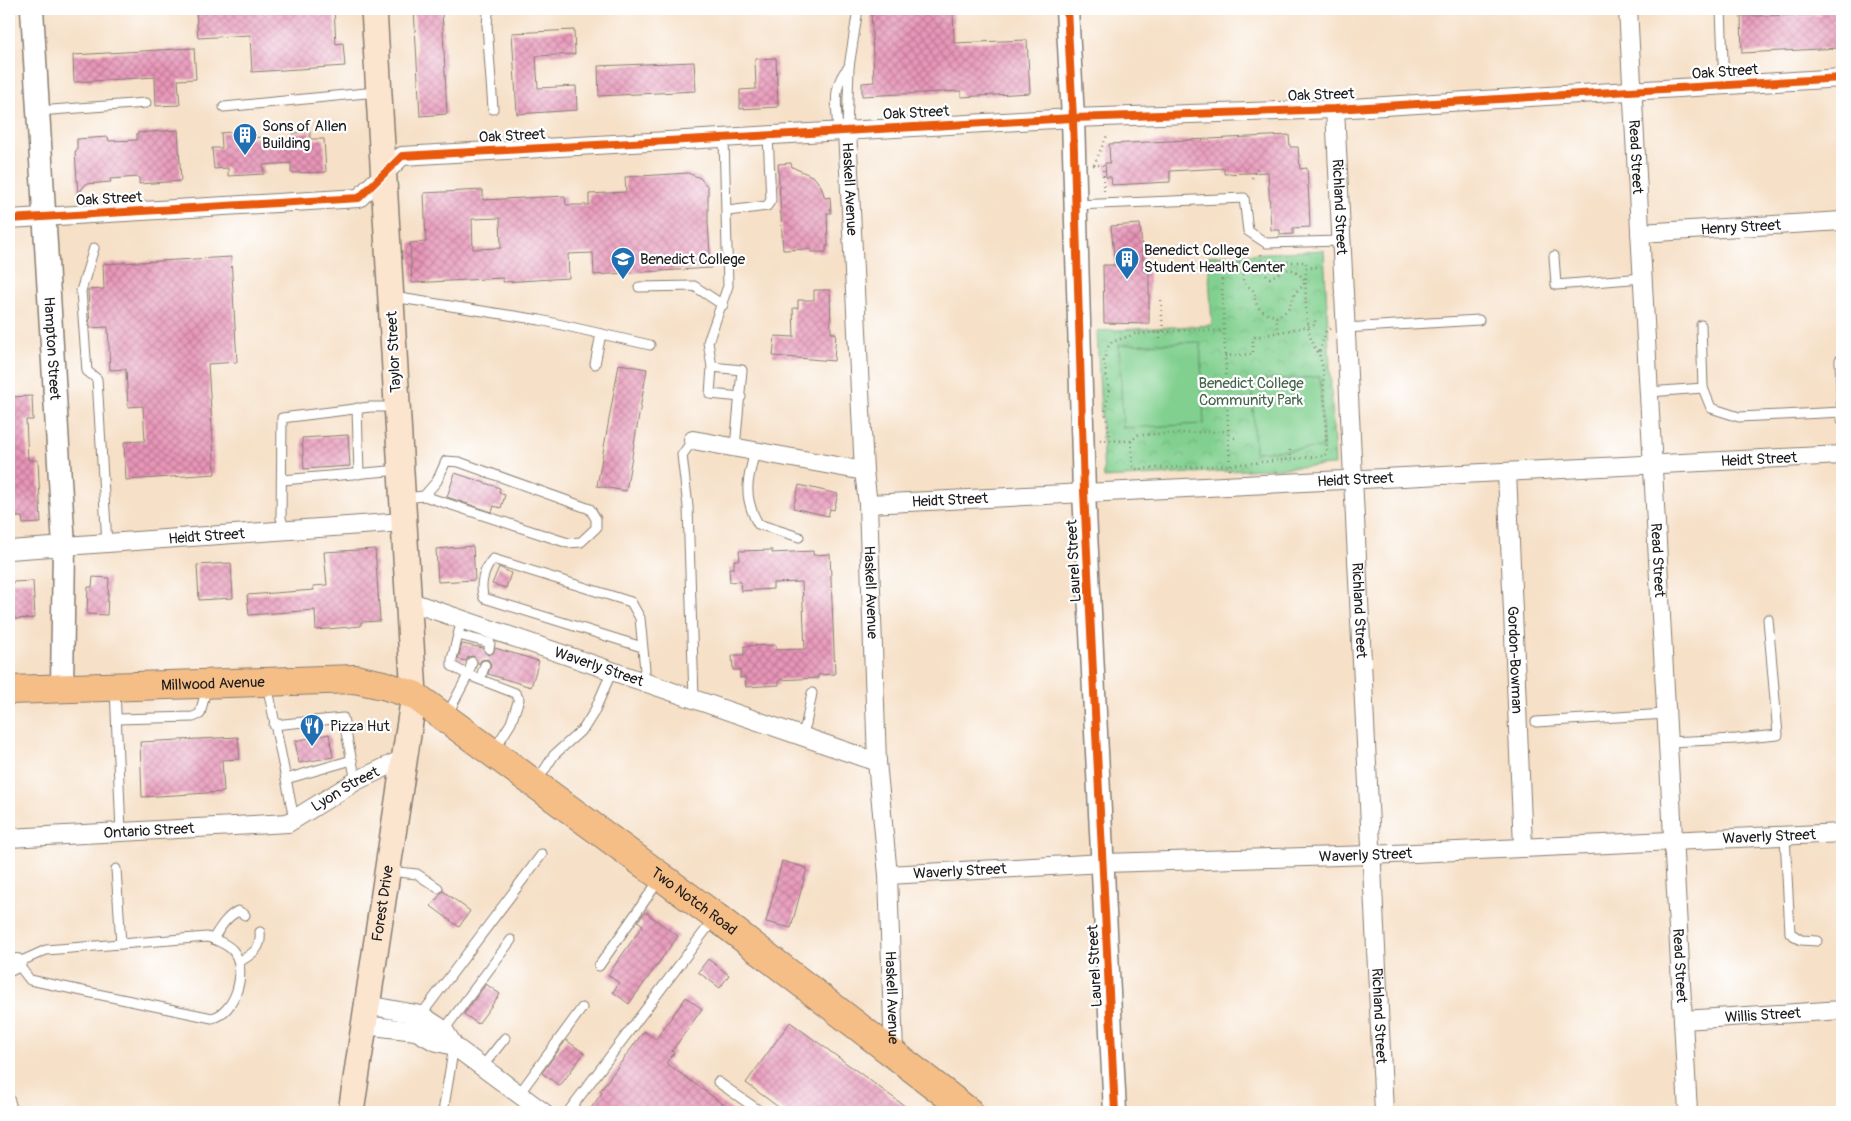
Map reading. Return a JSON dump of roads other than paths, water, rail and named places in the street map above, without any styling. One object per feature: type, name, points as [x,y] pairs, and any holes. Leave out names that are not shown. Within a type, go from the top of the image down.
[{"type":"main road","name":"Taylor Street","points":[[374,9],[401,470],[410,506],[408,601],[414,695]]},
{"type":"main road","name":"Millwood Avenue","points":[[9,690],[355,679],[383,685],[414,695]]},
{"type":"main road","name":"Two Notch Road","points":[[414,695],[716,917],[969,1112]]},
{"type":"main road","name":"Forest Drive","points":[[351,1112],[414,695]]},
{"type":"street","name":"Hampton Street","points":[[32,9],[64,547],[62,687]]},
{"type":"street","name":"Laurel Street","points":[[1067,9],[1073,118],[1084,492],[1115,1112]]},
{"type":"street","name":"Read Street","points":[[1628,9],[1688,1112]]},
{"type":"street","name":"Oak Street","points":[[9,219],[359,198],[402,156],[1073,118],[1334,108],[1633,92],[1842,78]]},
{"type":"street","name":"Richland Street","points":[[1334,108],[1341,241],[1339,328],[1353,481],[1384,1112]]},
{"type":"street","name":"Haskell Avenue","points":[[843,131],[864,471],[868,504],[877,762],[888,875],[894,1055]]},
{"type":"street","name":"Henry Street","points":[[1640,233],[1842,221]]},
{"type":"street","points":[[693,440],[864,471]]},
{"type":"street","name":"Heidt Street","points":[[868,504],[1084,492],[1353,481],[1653,463],[1842,455]]},
{"type":"street","name":"Gordon-Bowman","points":[[1507,472],[1523,846]]},
{"type":"street","name":"Heidt Street","points":[[9,550],[285,531],[410,506]]},
{"type":"street","name":"Waverly Street","points":[[408,601],[491,641],[641,680],[877,762]]},
{"type":"street","name":"Lyon Street","points":[[291,821],[356,781],[405,758]]},
{"type":"street","name":"Ontario Street","points":[[9,838],[291,821]]},
{"type":"street","name":"Waverly Street","points":[[888,875],[1104,863],[1371,855],[1523,846],[1673,842],[1842,833]]},
{"type":"street","name":"Willis Street","points":[[1683,1020],[1842,1010]]},
{"type":"street","points":[[365,1015],[421,1015],[444,1030],[454,1046],[543,1112]]},
{"type":"street","points":[[365,1015],[416,1031],[434,1041],[454,1046]]},
{"type":"lane","points":[[492,9],[488,14],[487,25],[493,109]]},
{"type":"lane","points":[[843,131],[849,67],[858,9]]},
{"type":"lane","points":[[1721,9],[1724,86]]},
{"type":"lane","points":[[224,108],[379,92]]},
{"type":"lane","points":[[38,111],[146,103]]},
{"type":"lane","points":[[728,211],[767,206],[771,200],[768,135]]},
{"type":"lane","points":[[724,138],[728,211],[728,286],[723,305],[708,342],[712,367],[710,394],[741,397]]},
{"type":"lane","points":[[1075,205],[1244,198],[1248,231],[1266,243],[1341,241]]},
{"type":"lane","points":[[94,248],[81,291],[87,371],[97,379],[107,544]]},
{"type":"lane","points":[[1554,256],[1556,285],[1643,278]]},
{"type":"lane","points":[[639,287],[694,286],[723,305]]},
{"type":"lane","points":[[391,297],[540,320],[650,345]]},
{"type":"lane","points":[[1339,328],[1479,320]]},
{"type":"lane","points":[[1701,325],[1703,388],[1711,408],[1740,417],[1842,416],[1840,360],[1842,360]]},
{"type":"lane","points":[[595,364],[601,334]]},
{"type":"lane","points":[[712,367],[742,370],[735,448]]},
{"type":"lane","points":[[1649,392],[1703,388]]},
{"type":"lane","points":[[285,531],[281,518],[282,418],[357,408],[397,406]]},
{"type":"lane","points":[[357,408],[359,474]]},
{"type":"lane","points":[[693,440],[682,455],[688,508],[694,699]]},
{"type":"lane","points":[[755,452],[749,474],[747,494],[751,511],[758,524],[799,538]]},
{"type":"lane","points":[[446,461],[459,462],[590,509],[596,519],[596,528],[581,542],[568,543],[410,506],[437,481],[446,461]]},
{"type":"lane","points":[[282,480],[401,470]]},
{"type":"lane","points":[[641,680],[645,670],[640,618],[631,602],[493,559],[487,566],[481,589],[484,598],[642,647]]},
{"type":"lane","points":[[1668,742],[1736,739],[1778,734],[1768,619]]},
{"type":"lane","points":[[491,641],[477,643],[460,627],[452,666],[468,675],[515,693],[519,699],[511,723],[492,752]]},
{"type":"lane","points":[[446,718],[468,675],[472,662]]},
{"type":"lane","points":[[480,680],[485,665]]},
{"type":"lane","points":[[535,784],[554,755],[584,728],[594,712],[612,671]]},
{"type":"lane","points":[[267,682],[286,779],[291,821]]},
{"type":"lane","points":[[117,719],[193,717],[200,714],[208,683]]},
{"type":"lane","points":[[115,686],[121,832]]},
{"type":"lane","points":[[801,736],[806,724],[812,693]]},
{"type":"lane","points":[[1536,722],[1666,714]]},
{"type":"lane","points":[[274,725],[343,718],[356,781]]},
{"type":"lane","points":[[286,779],[352,760]]},
{"type":"lane","points":[[1785,836],[1790,934],[1801,940],[1817,941]]},
{"type":"lane","points":[[421,1015],[542,854]]},
{"type":"lane","points":[[116,870],[121,944]]},
{"type":"lane","points":[[387,871],[417,874],[438,888]]},
{"type":"lane","points":[[598,966],[661,876]]},
{"type":"lane","points":[[213,938],[225,920],[232,914],[238,911],[245,914]]},
{"type":"lane","points":[[568,1112],[716,917]]},
{"type":"lane","points":[[239,962],[256,952],[261,940],[260,932]]},
{"type":"lane","points":[[213,938],[234,950],[239,962],[236,992],[228,1010],[220,1016],[212,1018],[30,980],[13,965],[46,950],[121,944],[213,938]]},
{"type":"lane","points":[[444,1030],[511,940]]},
{"type":"lane","points":[[519,1094],[582,1008]]},
{"type":"lane","points":[[482,1067],[505,1038]]},
{"type":"lane","points":[[442,1112],[454,1046]]},
{"type":"lane","points":[[718,1082],[761,1112]]},
{"type":"lane","points":[[9,1098],[13,1112]]},
{"type":"place","name":"Sons of Allen Building","points":[[245,156]]},
{"type":"place","name":"Benedict College","points":[[623,280]]},
{"type":"place","name":"Benedict College Student Health Center","points":[[1127,280]]},
{"type":"place","name":"Pizza Hut","points":[[312,747]]},
{"type":"park label","name":"Benedict College Community Park","points":[[1251,392]]}]
